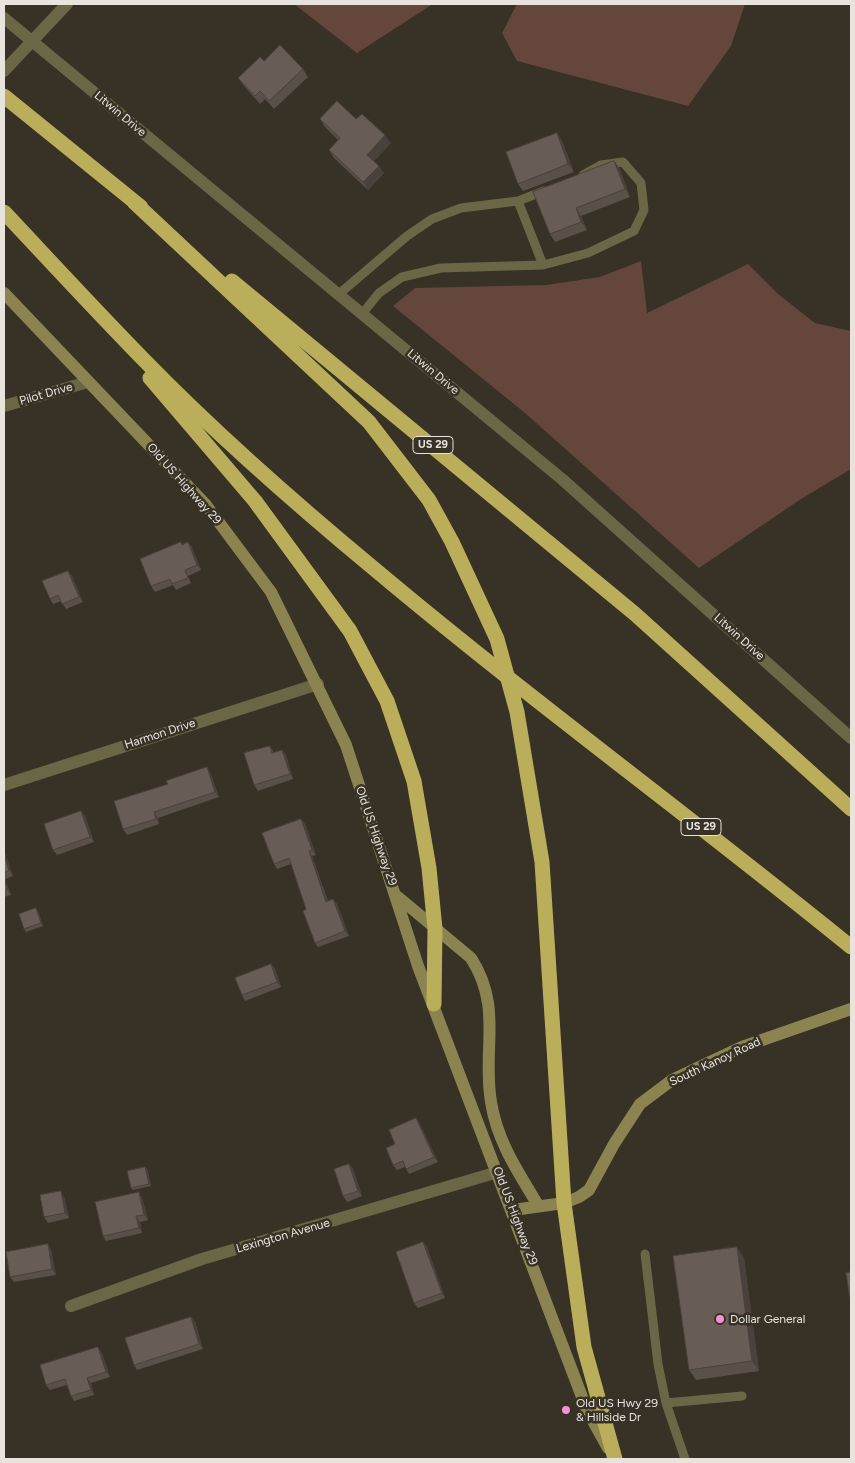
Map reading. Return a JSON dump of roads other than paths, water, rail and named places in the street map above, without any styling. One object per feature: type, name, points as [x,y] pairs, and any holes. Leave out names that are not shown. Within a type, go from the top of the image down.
[{"type":"highway","name":"US 29","points":[[4,96],[400,418],[636,614],[851,809]]},
{"type":"highway","points":[[134,202],[368,422],[429,500],[452,542],[498,639],[516,712],[542,862],[564,1203],[584,1347],[614,1459]]},
{"type":"highway","name":"US 29","points":[[4,212],[145,362],[251,461],[439,623],[851,946]]},
{"type":"highway","points":[[62,274],[255,501],[350,631],[387,701],[414,781],[429,868],[435,929],[434,1004]]},
{"type":"street","points":[[4,70],[67,4]]},
{"type":"street","name":"Litwin Drive","points":[[4,18],[563,480],[851,738]]},
{"type":"street","name":"Old US Highway 29","points":[[4,293],[206,505],[271,592],[318,684],[346,745],[397,896],[418,966],[588,1410],[614,1459]]},
{"type":"street","name":"Pilot Drive","points":[[4,406],[88,382]]},
{"type":"street","name":"Harmon Drive","points":[[4,785],[318,684]]},
{"type":"street","points":[[397,896],[471,958],[486,985],[490,1010],[491,1101],[497,1129],[508,1157],[538,1205]]},
{"type":"street","name":"South Kanoy Road","points":[[513,1210],[538,1205],[564,1203],[579,1197],[589,1190],[614,1144],[640,1104],[672,1080],[742,1047],[850,1012]]},
{"type":"street","name":"Lexington Avenue","points":[[71,1306],[202,1259],[498,1172]]},
{"type":"lane","points":[[362,314],[379,293],[402,277],[441,268],[544,265],[588,252],[634,231],[644,210],[641,183],[623,162],[601,165],[574,179]]},
{"type":"lane","points":[[339,294],[407,236],[432,218],[461,208],[518,201],[555,186]]},
{"type":"lane","points":[[518,201],[544,265]]},
{"type":"lane","points":[[646,1254],[658,1364],[666,1403],[685,1459]]},
{"type":"lane","points":[[666,1403],[742,1396]]},
{"type":"place","name":"Dollar General","points":[[720,1319]]},
{"type":"place","name":"Old US Hwy 29 & Hillside Dr","points":[[566,1410]]}]
